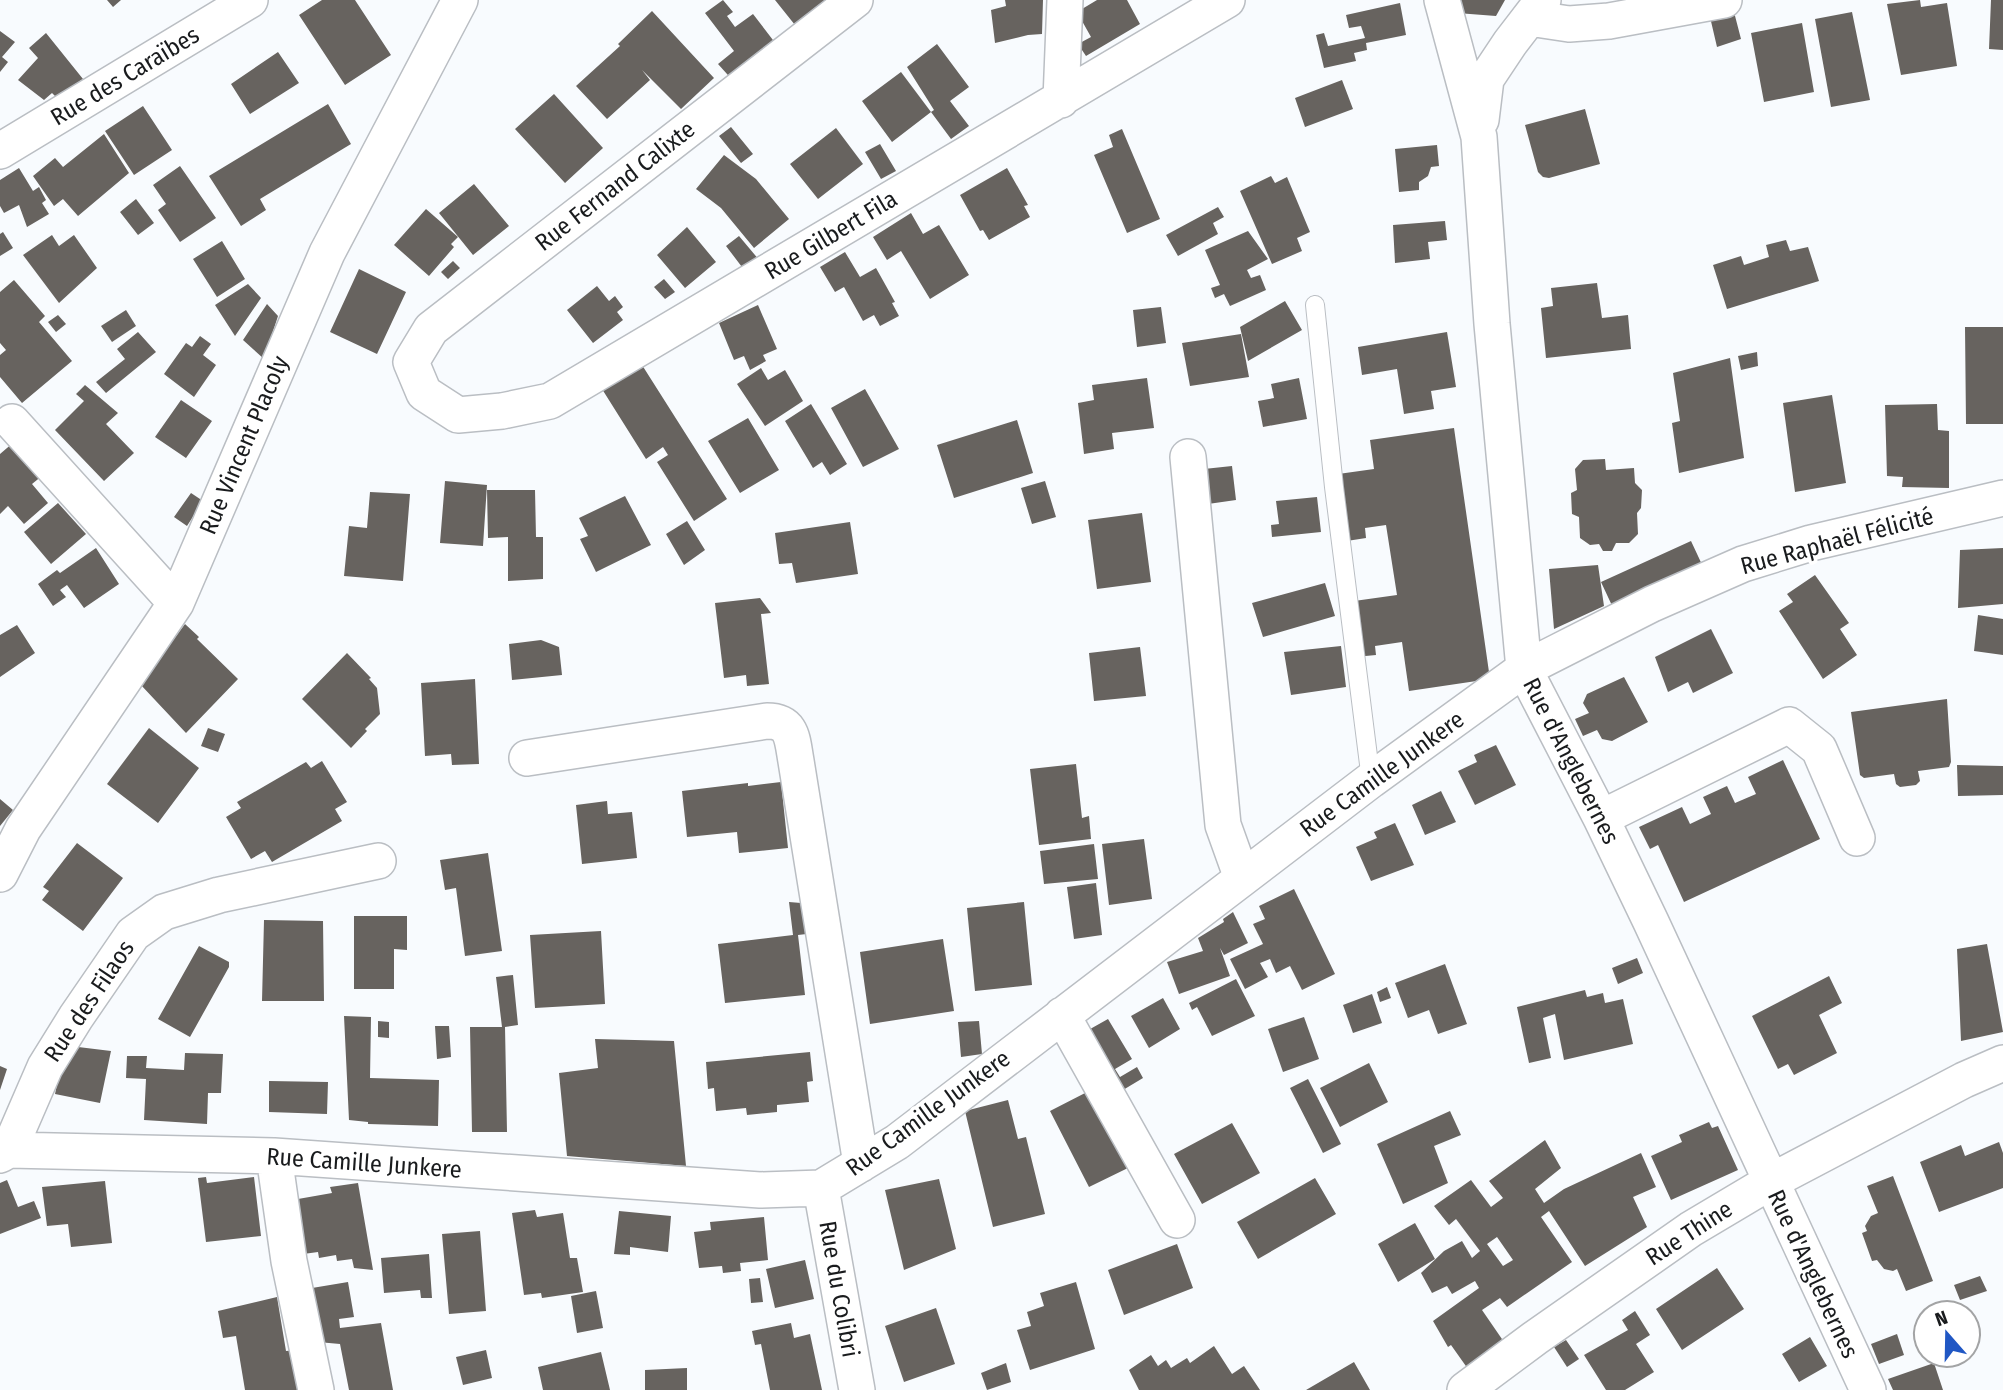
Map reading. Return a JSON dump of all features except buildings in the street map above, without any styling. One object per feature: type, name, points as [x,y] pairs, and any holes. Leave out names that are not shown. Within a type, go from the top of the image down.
[{"type":"street","name":"Rue des Caraïbes","points":[[0,151],[250,0]]},
{"type":"street","name":"Rue Vincent Placoly","points":[[3,863],[23,829],[176,603],[327,253],[460,0]]},
{"type":"street","name":"Rue Fernand Calixte","points":[[424,393],[411,362],[431,329],[855,0]]},
{"type":"street","points":[[1061,100],[1065,0]]},
{"type":"street","name":"Rue Gilbert Fila","points":[[424,393],[458,415],[502,411],[550,401],[1227,0]]},
{"type":"street","name":"Rue d'Anglebernes","points":[[1443,0],[1479,137],[1492,324],[1524,669],[1601,818],[1868,1390]]},
{"type":"street","points":[[1479,137],[1486,79],[1536,9],[1569,24],[1609,21],[1724,0]]},
{"type":"street","points":[[12,422],[176,603]]},
{"type":"street","points":[[1188,457],[1223,825],[1242,878]]},
{"type":"street","name":"Rue Raphaël Félicité","points":[[1524,669],[1652,604],[1744,564],[1811,543],[2003,498]]},
{"type":"street","name":"Rue Camille Junkere","points":[[4,1152],[274,1156],[690,1187],[760,1190],[821,1188],[897,1142],[1371,780],[1524,669]]},
{"type":"street","points":[[527,758],[767,721],[779,721],[786,727],[792,735],[861,1164]]},
{"type":"street","points":[[1601,818],[1789,725],[1819,749],[1857,838]]},
{"type":"street","name":"Rue des Filaos","points":[[4,1152],[45,1068],[133,934],[164,912],[219,895],[378,861]]},
{"type":"street","points":[[1062,1015],[1177,1220]]},
{"type":"street","name":"Rue Thine","points":[[1465,1390],[1691,1229],[1770,1182],[1965,1080],[2003,1063]]},
{"type":"street","points":[[274,1156],[289,1261],[316,1390]]},
{"type":"street","name":"Rue du Colibri","points":[[821,1188],[857,1390]]},
{"type":"lane","points":[[1315,305],[1334,487],[1371,780]]}]
